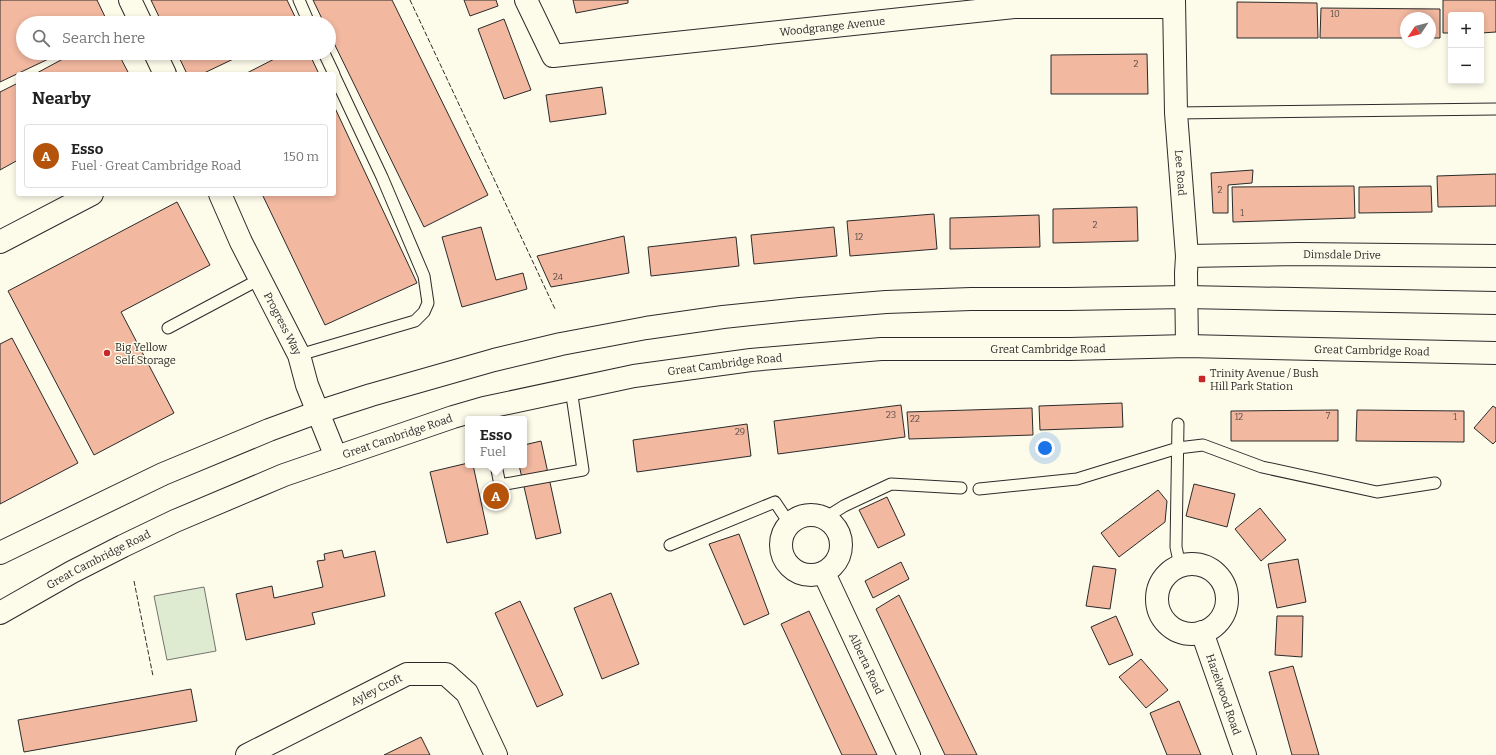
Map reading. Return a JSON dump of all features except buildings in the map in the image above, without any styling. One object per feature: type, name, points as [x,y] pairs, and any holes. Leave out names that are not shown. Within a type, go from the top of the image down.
[{"type":"main road","points":[[130,0],[138,16]]},
{"type":"main road","name":"Woodgrange Avenue","points":[[526,0],[553,56],[1013,4],[1174,3]]},
{"type":"main road","name":"Lee Road","points":[[1174,3],[1176,113],[1188,256],[1186,273],[1187,346]]},
{"type":"main road","points":[[159,60],[164,72]]},
{"type":"main road","points":[[0,242],[88,196]]},
{"type":"main road","name":"Progress Way","points":[[221,196],[241,242],[298,355],[307,385],[336,457]]},
{"type":"main road","name":"Dimsdale Drive","points":[[1188,256],[1306,254],[1496,256]]},
{"type":"main road","points":[[0,553],[163,474],[269,430],[318,412],[371,395],[494,360],[561,344],[632,330],[723,317],[800,309],[886,302],[971,299],[1186,297],[1496,303]]},
{"type":"main road","points":[[1438,302],[1496,311]]},
{"type":"main road","name":"Great Cambridge Road","points":[[475,416],[571,389],[634,376],[751,360],[881,348],[1070,349],[1187,346],[1496,353]]},
{"type":"main road","name":"Great Cambridge Road","points":[[0,613],[72,572],[175,521],[284,475],[336,457],[465,419]]},
{"type":"main road","points":[[806,515],[816,515],[825,518],[833,524],[841,541],[841,551],[838,560],[832,567],[824,573],[815,576],[797,572],[789,567],[783,559],[780,550],[780,540],[789,523],[806,515]]},
{"type":"main road","points":[[1191,564],[1202,565],[1212,570],[1220,578],[1226,588],[1228,599],[1226,610],[1221,620],[1213,628],[1202,632],[1191,634],[1179,631],[1169,625],[1162,615],[1158,604],[1158,592],[1162,581],[1170,572],[1180,566],[1191,564]]},
{"type":"main road","name":"Alberta Road","points":[[824,573],[909,755]]},
{"type":"main road","name":"Hazelwood Road","points":[[1202,632],[1245,755]]},
{"type":"main road","name":"Ayley Croft","points":[[247,755],[407,674],[446,674],[467,693],[496,755]]},
{"type":"lane","points":[[298,0],[306,16]]},
{"type":"lane","points":[[327,60],[333,72]]},
{"type":"lane","points":[[298,355],[415,320],[424,312],[428,303],[424,276],[382,177],[336,78]]},
{"type":"lane","points":[[1176,113],[1496,109]]},
{"type":"lane","points":[[168,328],[260,279]]},
{"type":"lane","points":[[497,468],[500,485],[583,470],[571,389]]},
{"type":"lane","points":[[1178,424],[1176,547],[1180,566]]},
{"type":"lane","points":[[979,489],[1077,479],[1178,448],[1203,446],[1262,467],[1377,492],[1435,483]]},
{"type":"lane","points":[[825,518],[844,506],[891,484],[961,488]]},
{"type":"lane","points":[[670,545],[775,502],[789,523]]},
{"type":"green space","points":[[204,587],[216,651],[167,660],[154,596]]},
{"type":"fence","points":[[410,0],[555,309]]},
{"type":"fence","points":[[134,581],[153,676]]},
{"type":"place","name":"Big Yellow Self Storage","points":[[107,353]]},
{"type":"place","name":"Trinity Avenue / Bush Hill Park Station","points":[[1202,379]]},
{"type":"place","name":"Esso","points":[[496,496]]}]
